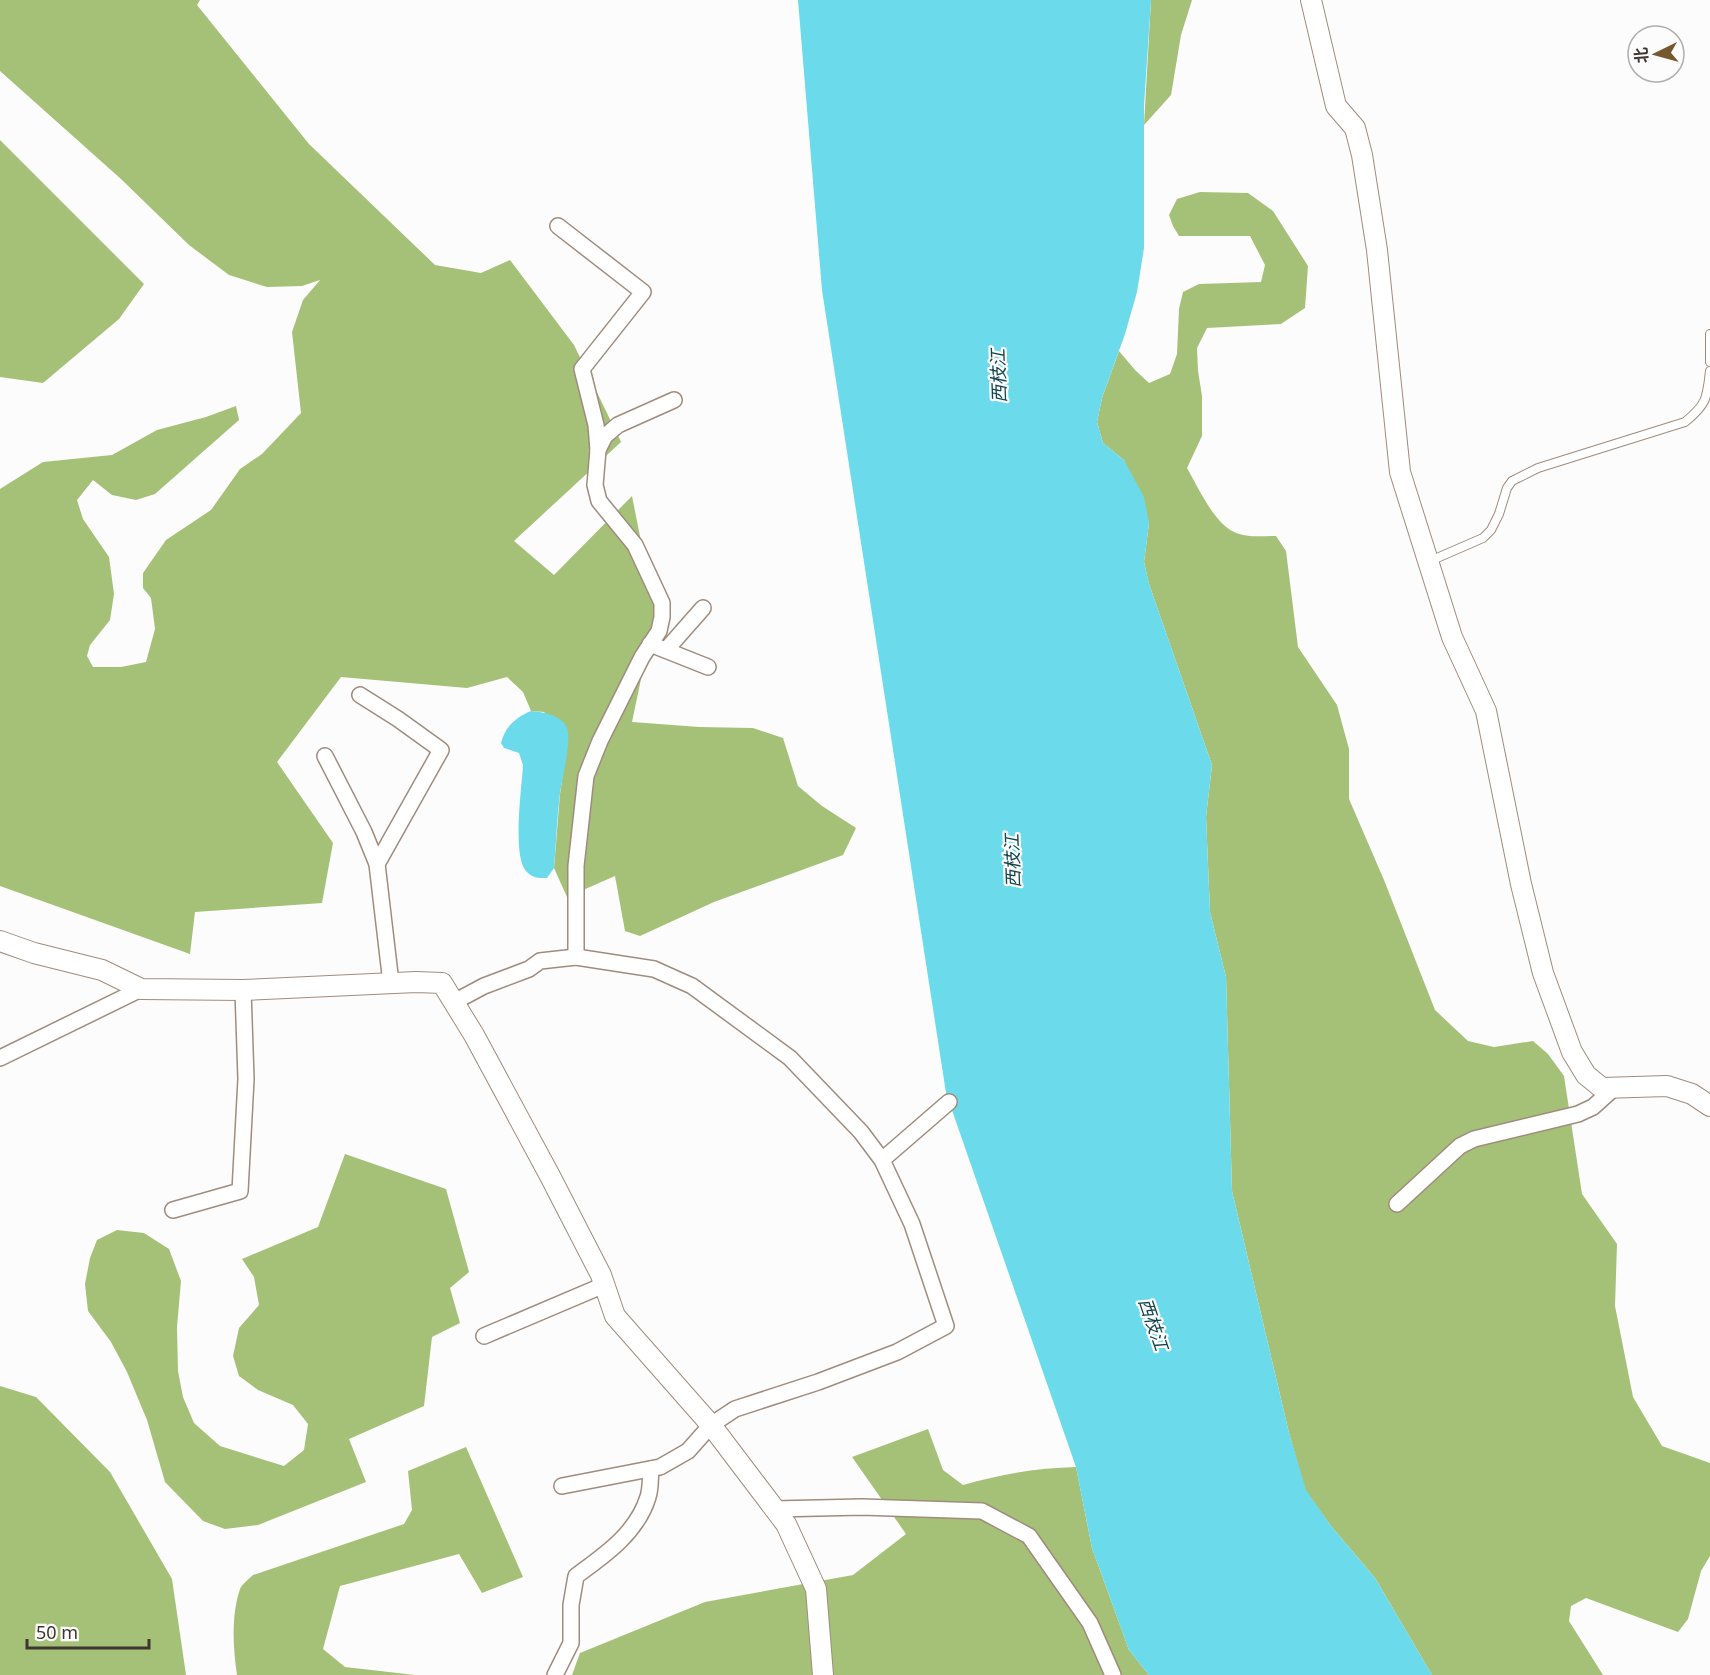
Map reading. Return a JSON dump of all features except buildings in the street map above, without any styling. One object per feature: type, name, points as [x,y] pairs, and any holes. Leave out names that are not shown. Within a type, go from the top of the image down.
[{"type":"street","points":[[1311,0],[1336,106],[1355,128],[1362,155],[1377,250],[1400,472],[1452,637],[1486,711],[1521,884],[1544,973],[1572,1052],[1586,1075],[1602,1088],[1667,1086],[1692,1094],[1710,1106]]},
{"type":"street","points":[[558,226],[643,292],[582,369],[596,426],[598,501],[635,545],[662,603],[659,631],[642,657],[600,741],[586,776],[576,866],[576,957]]},
{"type":"street","points":[[598,450],[605,436],[618,425],[674,400]]},
{"type":"street","points":[[666,650],[703,608]]},
{"type":"street","points":[[650,644],[708,667]]},
{"type":"street","points":[[360,696],[398,719],[441,750],[377,864]]},
{"type":"street","points":[[325,756],[364,832],[377,864],[391,983]]},
{"type":"street","points":[[0,941],[34,953],[102,970],[141,989],[243,990],[442,983],[474,1035],[550,1176],[604,1285],[615,1316],[711,1425],[786,1524],[816,1589],[824,1675]]},
{"type":"street","points":[[454,1002],[484,986],[529,969],[540,961],[576,957],[654,969],[692,986],[790,1058],[861,1132],[882,1160],[912,1224],[946,1326],[897,1352],[818,1382],[735,1409],[711,1425],[688,1451],[660,1467],[562,1485]]},
{"type":"street","points":[[0,1058],[141,989]]},
{"type":"street","points":[[173,1210],[240,1191],[246,1079],[243,990]]},
{"type":"street","points":[[1397,1204],[1460,1146],[1474,1138],[1578,1114],[1593,1107],[1613,1089]]},
{"type":"street","points":[[882,1160],[949,1102]]},
{"type":"street","points":[[484,1336],[604,1285]]},
{"type":"street","points":[[555,1675],[571,1643],[571,1605],[576,1575],[612,1550],[634,1524],[648,1497],[651,1469]]},
{"type":"street","points":[[774,1509],[862,1507],[982,1511],[1029,1536],[1090,1623],[1113,1675]]},
{"type":"lane","points":[[1710,333],[1710,362]]},
{"type":"lane","points":[[1428,562],[1483,538],[1491,530],[1507,488],[1512,481],[1538,468],[1685,422],[1698,412],[1708,396],[1710,371]]},
{"type":"green space","points":[[0,0],[200,0],[197,5],[309,144],[435,265],[481,273],[510,260],[574,345],[621,442],[514,541],[554,575],[632,496],[655,612],[632,722],[753,728],[783,738],[798,786],[822,806],[856,828],[843,855],[714,902],[640,936],[625,931],[615,876],[567,897],[554,868],[560,794],[568,738],[544,712],[531,711],[523,692],[507,677],[467,688],[341,677],[277,762],[333,843],[322,903],[195,912],[190,954],[0,886],[0,489],[43,462],[112,455],[157,430],[206,417],[236,406],[239,420],[155,494],[136,500],[112,495],[93,480],[77,500],[83,519],[109,557],[114,594],[110,620],[90,645],[87,656],[93,667],[121,667],[146,662],[155,629],[151,598],[143,588],[143,573],[166,540],[211,510],[240,469],[262,454],[301,413],[292,332],[303,300],[320,280],[302,286],[267,287],[229,275],[189,245],[121,179],[0,71]]},
{"type":"green space","points":[[1151,0],[1192,0],[1181,35],[1171,95],[1144,125]]},
{"type":"green space","points":[[0,140],[144,284],[119,319],[43,383],[0,377]]},
{"type":"green space","points":[[1200,192],[1248,193],[1273,211],[1308,266],[1305,308],[1281,324],[1207,328],[1197,348],[1202,396],[1202,436],[1187,468],[1213,513],[1227,527],[1244,535],[1276,536],[1286,551],[1298,647],[1337,705],[1349,749],[1349,799],[1384,880],[1435,1010],[1468,1041],[1494,1047],[1533,1041],[1548,1054],[1564,1076],[1582,1194],[1617,1244],[1615,1306],[1633,1397],[1662,1446],[1710,1463],[1710,1556],[1701,1571],[1688,1619],[1678,1632],[1586,1598],[1571,1606],[1569,1621],[1603,1675],[1432,1675],[1375,1578],[1331,1526],[1305,1490],[1289,1433],[1232,1191],[1226,977],[1210,912],[1206,817],[1212,765],[1149,584],[1144,562],[1149,523],[1124,460],[1103,443],[1097,422],[1102,398],[1119,351],[1149,383],[1170,374],[1177,354],[1179,309],[1183,292],[1199,284],[1261,282],[1265,265],[1250,236],[1179,236],[1169,215],[1177,199]]},
{"type":"green space","points":[[345,1154],[446,1189],[469,1272],[450,1288],[460,1323],[432,1337],[424,1406],[349,1439],[366,1482],[258,1525],[225,1529],[203,1521],[165,1482],[147,1420],[127,1372],[111,1342],[88,1311],[85,1284],[90,1258],[97,1240],[117,1230],[144,1233],[169,1249],[181,1281],[177,1327],[178,1371],[183,1397],[194,1423],[220,1446],[284,1466],[304,1450],[308,1424],[293,1405],[258,1390],[239,1376],[233,1356],[239,1328],[259,1305],[254,1277],[242,1259],[318,1227]]},
{"type":"green space","points":[[0,1386],[36,1397],[110,1472],[172,1579],[186,1675],[0,1675]]},
{"type":"green space","points":[[928,1429],[943,1470],[963,1485],[1019,1472],[1076,1467],[1092,1548],[1129,1650],[1149,1675],[572,1675],[580,1653],[705,1602],[853,1575],[906,1534],[852,1457]]},
{"type":"green space","points":[[466,1447],[523,1577],[482,1593],[459,1554],[340,1586],[323,1649],[345,1667],[415,1675],[237,1675],[234,1621],[237,1599],[244,1583],[253,1575],[404,1524],[412,1510],[408,1471]]},
{"type":"water","name":"西枝江","points":[[798,0],[1151,0],[1144,106],[1144,248],[1137,292],[1102,398],[1097,422],[1103,443],[1124,460],[1144,497],[1149,523],[1144,562],[1149,584],[1212,765],[1206,817],[1210,912],[1226,977],[1232,1191],[1289,1433],[1306,1490],[1331,1526],[1375,1578],[1432,1675],[1149,1675],[1129,1650],[1092,1548],[1076,1467],[946,1093],[822,290]]},
{"type":"water","points":[[531,711],[557,717],[565,724],[568,733],[568,750],[559,802],[554,868],[547,878],[531,875],[522,863],[519,836],[523,765],[519,753],[504,748],[501,743],[512,723]]}]
